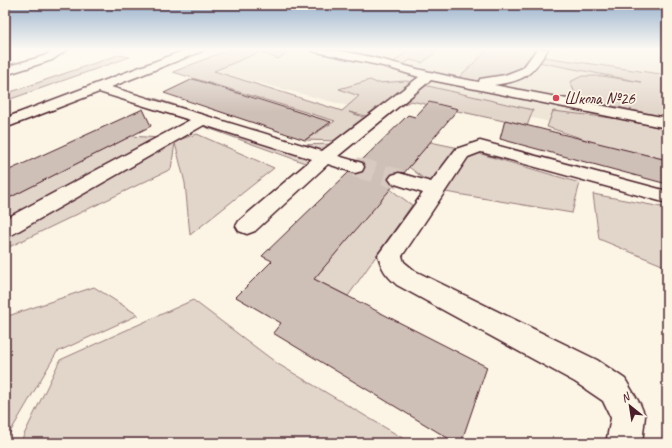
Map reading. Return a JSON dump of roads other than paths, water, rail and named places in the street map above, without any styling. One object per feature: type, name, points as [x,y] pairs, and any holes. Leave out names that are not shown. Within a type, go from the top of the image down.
[{"type":"street","points":[[5,123],[143,70]]},
{"type":"street","points":[[408,70],[429,76],[667,123]]},
{"type":"street","points":[[470,84],[508,79],[528,70]]},
{"type":"street","points":[[247,226],[326,157],[429,76]]},
{"type":"street","points":[[98,87],[355,167]]},
{"type":"street","points":[[5,229],[202,120]]},
{"type":"street","points":[[624,443],[628,416],[614,390],[586,371],[406,278],[394,267],[390,255],[462,153],[480,146],[667,197]]},
{"type":"street","points":[[399,179],[435,190]]},
{"type":"tunnel","points":[[355,167],[399,179]]},
{"type":"place","name":"Школа №26","points":[[556,98]]}]
